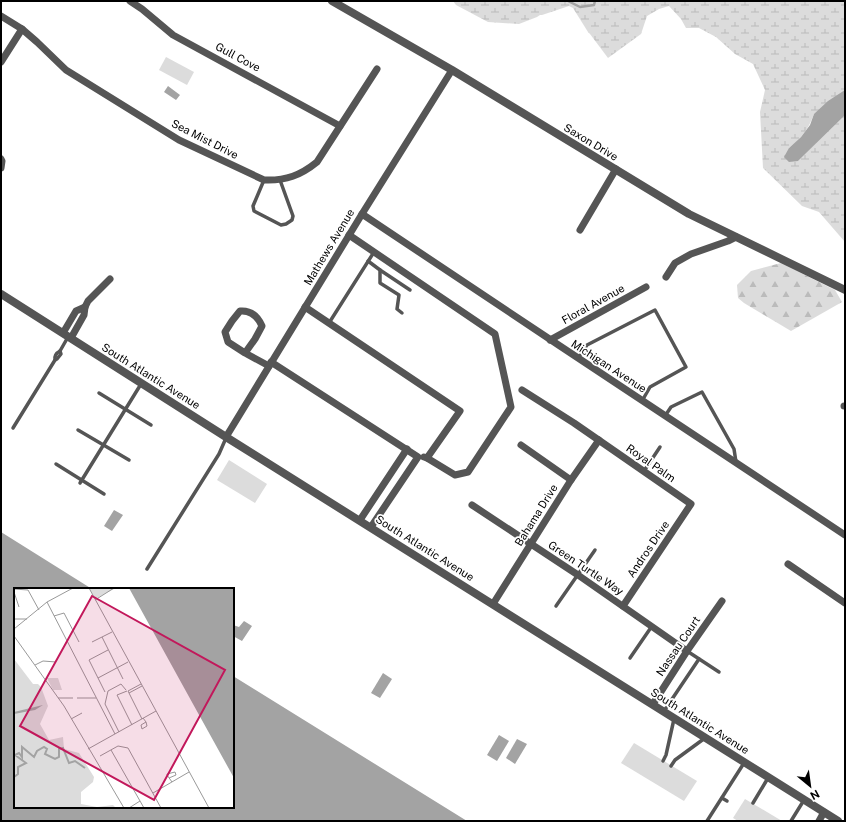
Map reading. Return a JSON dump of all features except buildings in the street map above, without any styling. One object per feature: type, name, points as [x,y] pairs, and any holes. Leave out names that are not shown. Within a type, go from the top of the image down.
[{"type":"street","name":"Gull Cove","points":[[130,1],[173,35],[340,126]]},
{"type":"street","name":"Saxon Drive","points":[[332,1],[452,70],[689,214],[845,290]]},
{"type":"street","name":"Sea Mist Drive","points":[[1,16],[22,29],[38,42],[66,70],[179,140],[264,180],[275,181],[292,178],[307,170],[317,162],[377,69]]},
{"type":"street","points":[[1,62],[22,29]]},
{"type":"street","name":"Mathews Avenue","points":[[226,437],[452,70]]},
{"type":"street","points":[[1,159],[1,168]]},
{"type":"street","points":[[580,230],[616,169]]},
{"type":"street","name":"Michigan Avenue","points":[[362,214],[845,535]]},
{"type":"street","points":[[245,353],[262,326],[258,318],[246,310],[240,310],[225,332],[228,342],[245,353],[270,364],[418,457],[427,458],[455,475],[468,472],[511,407],[495,334],[349,235]]},
{"type":"street","points":[[666,276],[675,263],[691,254],[736,237]]},
{"type":"street","points":[[68,336],[84,315],[85,307],[88,301],[110,279]]},
{"type":"street","name":"Floral Avenue","points":[[550,340],[646,287]]},
{"type":"street","name":"South Atlantic Avenue","points":[[1,294],[838,821]]},
{"type":"street","points":[[305,307],[460,411],[427,458]]},
{"type":"street","name":"Royal Palm","points":[[522,390],[574,422],[691,504]]},
{"type":"street","name":"Bahama Drive","points":[[493,604],[571,480],[599,440]]},
{"type":"street","points":[[521,445],[571,480]]},
{"type":"street","points":[[360,520],[407,449]]},
{"type":"street","points":[[371,527],[418,457]]},
{"type":"street","name":"Andros Drive","points":[[623,606],[691,504]]},
{"type":"street","name":"Green Turtle Way","points":[[472,505],[578,575],[687,651]]},
{"type":"street","points":[[788,564],[845,603]]},
{"type":"street","name":"Nassau Court","points":[[653,704],[687,651],[722,601]]},
{"type":"street","points":[[819,821],[824,812]]},
{"type":"lane","points":[[264,180],[253,206],[254,210],[281,225],[292,220],[293,216],[280,180]]},
{"type":"lane","points":[[329,323],[374,252]]},
{"type":"lane","points":[[368,261],[410,290]]},
{"type":"lane","points":[[380,270],[380,283],[399,296],[397,309],[402,313]]},
{"type":"lane","points":[[578,358],[587,346],[655,310],[686,367],[650,387],[642,400]]},
{"type":"lane","points":[[13,428],[54,360],[58,359],[61,354],[60,352],[68,336]]},
{"type":"lane","points":[[81,482],[142,383]]},
{"type":"lane","points":[[665,416],[671,407],[702,392],[734,449],[736,463]]},
{"type":"lane","points":[[99,393],[151,425]]},
{"type":"lane","points":[[78,430],[129,460]]},
{"type":"lane","points":[[147,569],[218,454],[226,437]]},
{"type":"lane","points":[[644,471],[660,446]]},
{"type":"lane","points":[[56,464],[81,482],[104,494]]},
{"type":"lane","points":[[556,606],[595,550]]},
{"type":"lane","points":[[630,658],[652,626]]},
{"type":"lane","points":[[687,651],[719,672]]},
{"type":"lane","points":[[664,711],[699,659]]},
{"type":"lane","points":[[663,761],[666,755],[674,718]]},
{"type":"lane","points":[[671,766],[675,760],[706,738]]},
{"type":"lane","points":[[707,821],[744,762]]},
{"type":"lane","points":[[753,803],[769,777]]},
{"type":"lane","points":[[722,798],[727,801]]},
{"type":"lane","points":[[791,821],[804,799]]},
{"type":"green space","points":[[453,1],[845,1],[845,242],[819,212],[802,206],[763,168],[760,112],[765,90],[753,64],[735,54],[716,37],[699,28],[686,28],[681,19],[669,6],[659,9],[647,16],[641,34],[608,58],[588,32],[573,8],[569,6],[540,15],[519,24],[488,22],[456,5]],"holes":[[[814,114],[816,143],[798,161],[789,148],[804,133]]]},
{"type":"green space","points":[[166,57],[194,72],[187,85],[159,70]]},
{"type":"green space","points":[[781,263],[835,290],[842,302],[791,331],[738,298],[737,285],[751,271]]},
{"type":"green space","points":[[229,460],[267,484],[255,503],[217,480]]},
{"type":"green space","points":[[634,743],[697,781],[684,801],[621,763]]},
{"type":"green space","points":[[745,799],[782,821],[738,821],[733,818]]},
{"type":"shaded area","points":[[168,86],[180,95],[176,100],[164,92]]},
{"type":"shaded area","points":[[845,90],[845,115],[798,161],[789,162],[784,157],[789,148],[801,137],[810,125],[814,114],[828,101]]},
{"type":"shaded area","points":[[114,510],[123,515],[112,531],[104,526]]},
{"type":"shaded area","points":[[1,532],[90,588],[14,588],[14,808],[234,808],[234,677],[467,821],[1,821]]},
{"type":"shaded area","points":[[244,621],[252,626],[242,641],[234,637],[234,625],[239,627]]},
{"type":"shaded area","points":[[383,673],[392,679],[380,698],[371,693]]},
{"type":"shaded area","points":[[499,735],[509,741],[497,761],[487,755]]},
{"type":"shaded area","points":[[517,739],[527,744],[515,764],[506,758]]},
{"type":"waterway","points":[[568,1],[580,7],[594,5],[595,1]]}]
